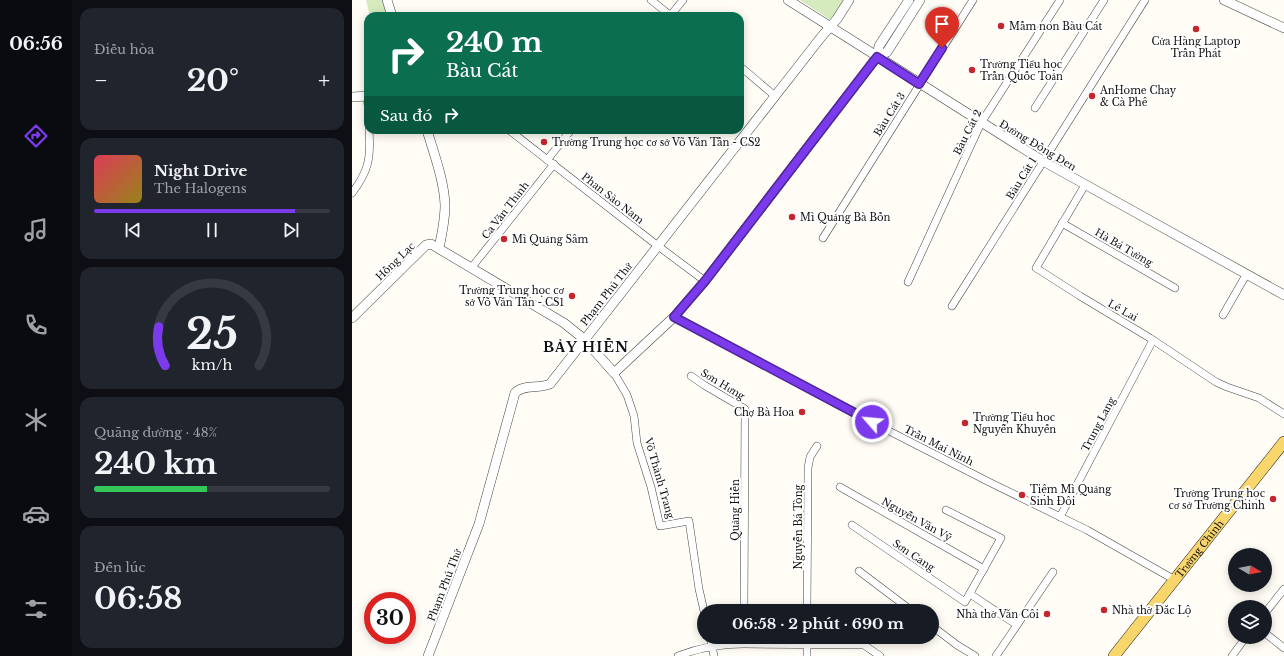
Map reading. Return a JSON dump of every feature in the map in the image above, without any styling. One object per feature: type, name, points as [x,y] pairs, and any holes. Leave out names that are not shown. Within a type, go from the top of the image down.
[{"type":"main road","name":"Trường Chinh","points":[[1122,656],[1254,485],[1284,442]]},
{"type":"main road","name":"Trường Chinh","points":[[1114,656],[1254,485],[1284,453]]},
{"type":"street","points":[[387,0],[391,12]]},
{"type":"street","points":[[651,0],[661,12]]},
{"type":"street","points":[[674,12],[683,0]]},
{"type":"street","name":"Đường Đồng Đen","points":[[788,0],[1043,162],[1284,295]]},
{"type":"street","name":"Phạm Phú Thứ","points":[[428,656],[479,524],[514,394],[520,389],[540,387],[550,384],[830,27],[849,0]]},
{"type":"street","points":[[877,57],[879,46],[909,0]]},
{"type":"street","points":[[614,373],[674,317],[705,281],[877,57],[887,52],[920,0]]},
{"type":"street","name":"Bàu Cát 3","points":[[823,238],[973,0]]},
{"type":"street","name":"Bàu Cát 2","points":[[908,282],[981,124],[1060,0]]},
{"type":"street","points":[[1035,108],[1104,0]]},
{"type":"street","name":"Bàu Cát 1","points":[[952,306],[1145,0]]},
{"type":"street","points":[[1224,0],[1284,28]]},
{"type":"street","points":[[744,70],[775,96]]},
{"type":"street","points":[[352,97],[364,96]]},
{"type":"street","points":[[352,193],[361,181],[367,167],[370,151],[369,134]]},
{"type":"street","points":[[428,134],[439,174],[444,203],[444,219],[439,248]]},
{"type":"street","name":"Phan Sào Nam","points":[[514,134],[705,281]]},
{"type":"street","name":"Ca Văn Thỉnh","points":[[472,268],[550,162],[568,134]]},
{"type":"street","name":"Lê Lai","points":[[1085,185],[1036,268],[1153,340],[1216,382],[1227,388],[1259,398],[1284,414]]},
{"type":"street","name":"Hà Bá Tường","points":[[1062,223],[1175,288]]},
{"type":"street","name":"Hồng Lạc","points":[[352,318],[426,245],[431,244],[439,248]]},
{"type":"street","name":"Võ Thành Trang","points":[[439,248],[554,316],[584,339],[614,373],[627,395],[634,416],[637,443],[651,487],[660,526],[689,521],[702,604]]},
{"type":"street","points":[[1223,315],[1246,275]]},
{"type":"street","name":"Trần Mai Ninh","points":[[674,317],[823,397],[991,483],[1087,530],[1175,580]]},
{"type":"street","name":"Trung Lang","points":[[1060,517],[1153,340]]},
{"type":"street","name":"Sơn Hưng","points":[[691,376],[745,409]]},
{"type":"street","name":"Quảng Hiền","points":[[744,604],[745,409]]},
{"type":"street","name":"Nguyễn Bá Tòng","points":[[807,604],[808,468],[810,457],[817,446]]},
{"type":"street","name":"Nguyễn Văn Vỹ","points":[[840,487],[984,569]]},
{"type":"street","points":[[946,510],[1001,538],[970,594],[1018,625]]},
{"type":"street","name":"Sơn Cang","points":[[852,525],[965,602],[970,594]]},
{"type":"street","points":[[859,571],[903,604]]},
{"type":"street","points":[[996,656],[1053,572]]},
{"type":"street","points":[[1272,604],[1284,589]]},
{"type":"street","points":[[939,631],[975,656]]},
{"type":"street","points":[[1272,639],[1284,648]]},
{"type":"street","points":[[711,644],[714,656]]},
{"type":"street","points":[[678,656],[712,647],[732,644]]},
{"type":"street","points":[[807,644],[807,656]]},
{"type":"street","points":[[850,644],[864,645],[880,656]]},
{"type":"street","points":[[1232,656],[1241,644]]},
{"type":"green space","points":[[366,0],[384,0],[388,12],[369,12]]},
{"type":"green space","points":[[800,0],[846,0],[832,21]]},
{"type":"place","name":"Mầm non Bàu Cát","points":[[1001,26]]},
{"type":"place","name":"Cửa Hàng Laptop Trần Phát","points":[[1196,29]]},
{"type":"place","name":"Trường Tiểu học Trần Quốc Toản","points":[[972,70]]},
{"type":"place","name":"AnHome Chay & Cà Phê","points":[[1092,96]]},
{"type":"place","name":"Trường Trung học cơ sở Võ Văn Tần - CS2","points":[[544,142]]},
{"type":"place","name":"Mì Quảng Bà Bốn","points":[[792,217]]},
{"type":"place","name":"Mì Quảng Sâm","points":[[504,239]]},
{"type":"place","name":"Trường Trung học cơ sở Võ Văn Tần - CS1","points":[[572,296]]},
{"type":"place","name":"Chợ Bà Hoa","points":[[802,412]]},
{"type":"place","name":"Trường Tiểu học Nguyễn Khuyến","points":[[965,423]]},
{"type":"place","name":"Tiệm Mì Quảng Sinh Đôi","points":[[1022,495]]},
{"type":"place","name":"Trường Trung học cơ sở Trường Chinh","points":[[1273,499]]},
{"type":"place","name":"Nhà thờ Đắc Lộ","points":[[1104,610]]},
{"type":"place","name":"Nhà thờ Văn Côi","points":[[1047,614]]},
{"type":"district","name":"BẢY HIỀN","points":[[586,347]]},
{"type":"route","points":[[872,422],[674,317],[705,281],[773,194],[877,57],[919,84],[942,48]]}]
